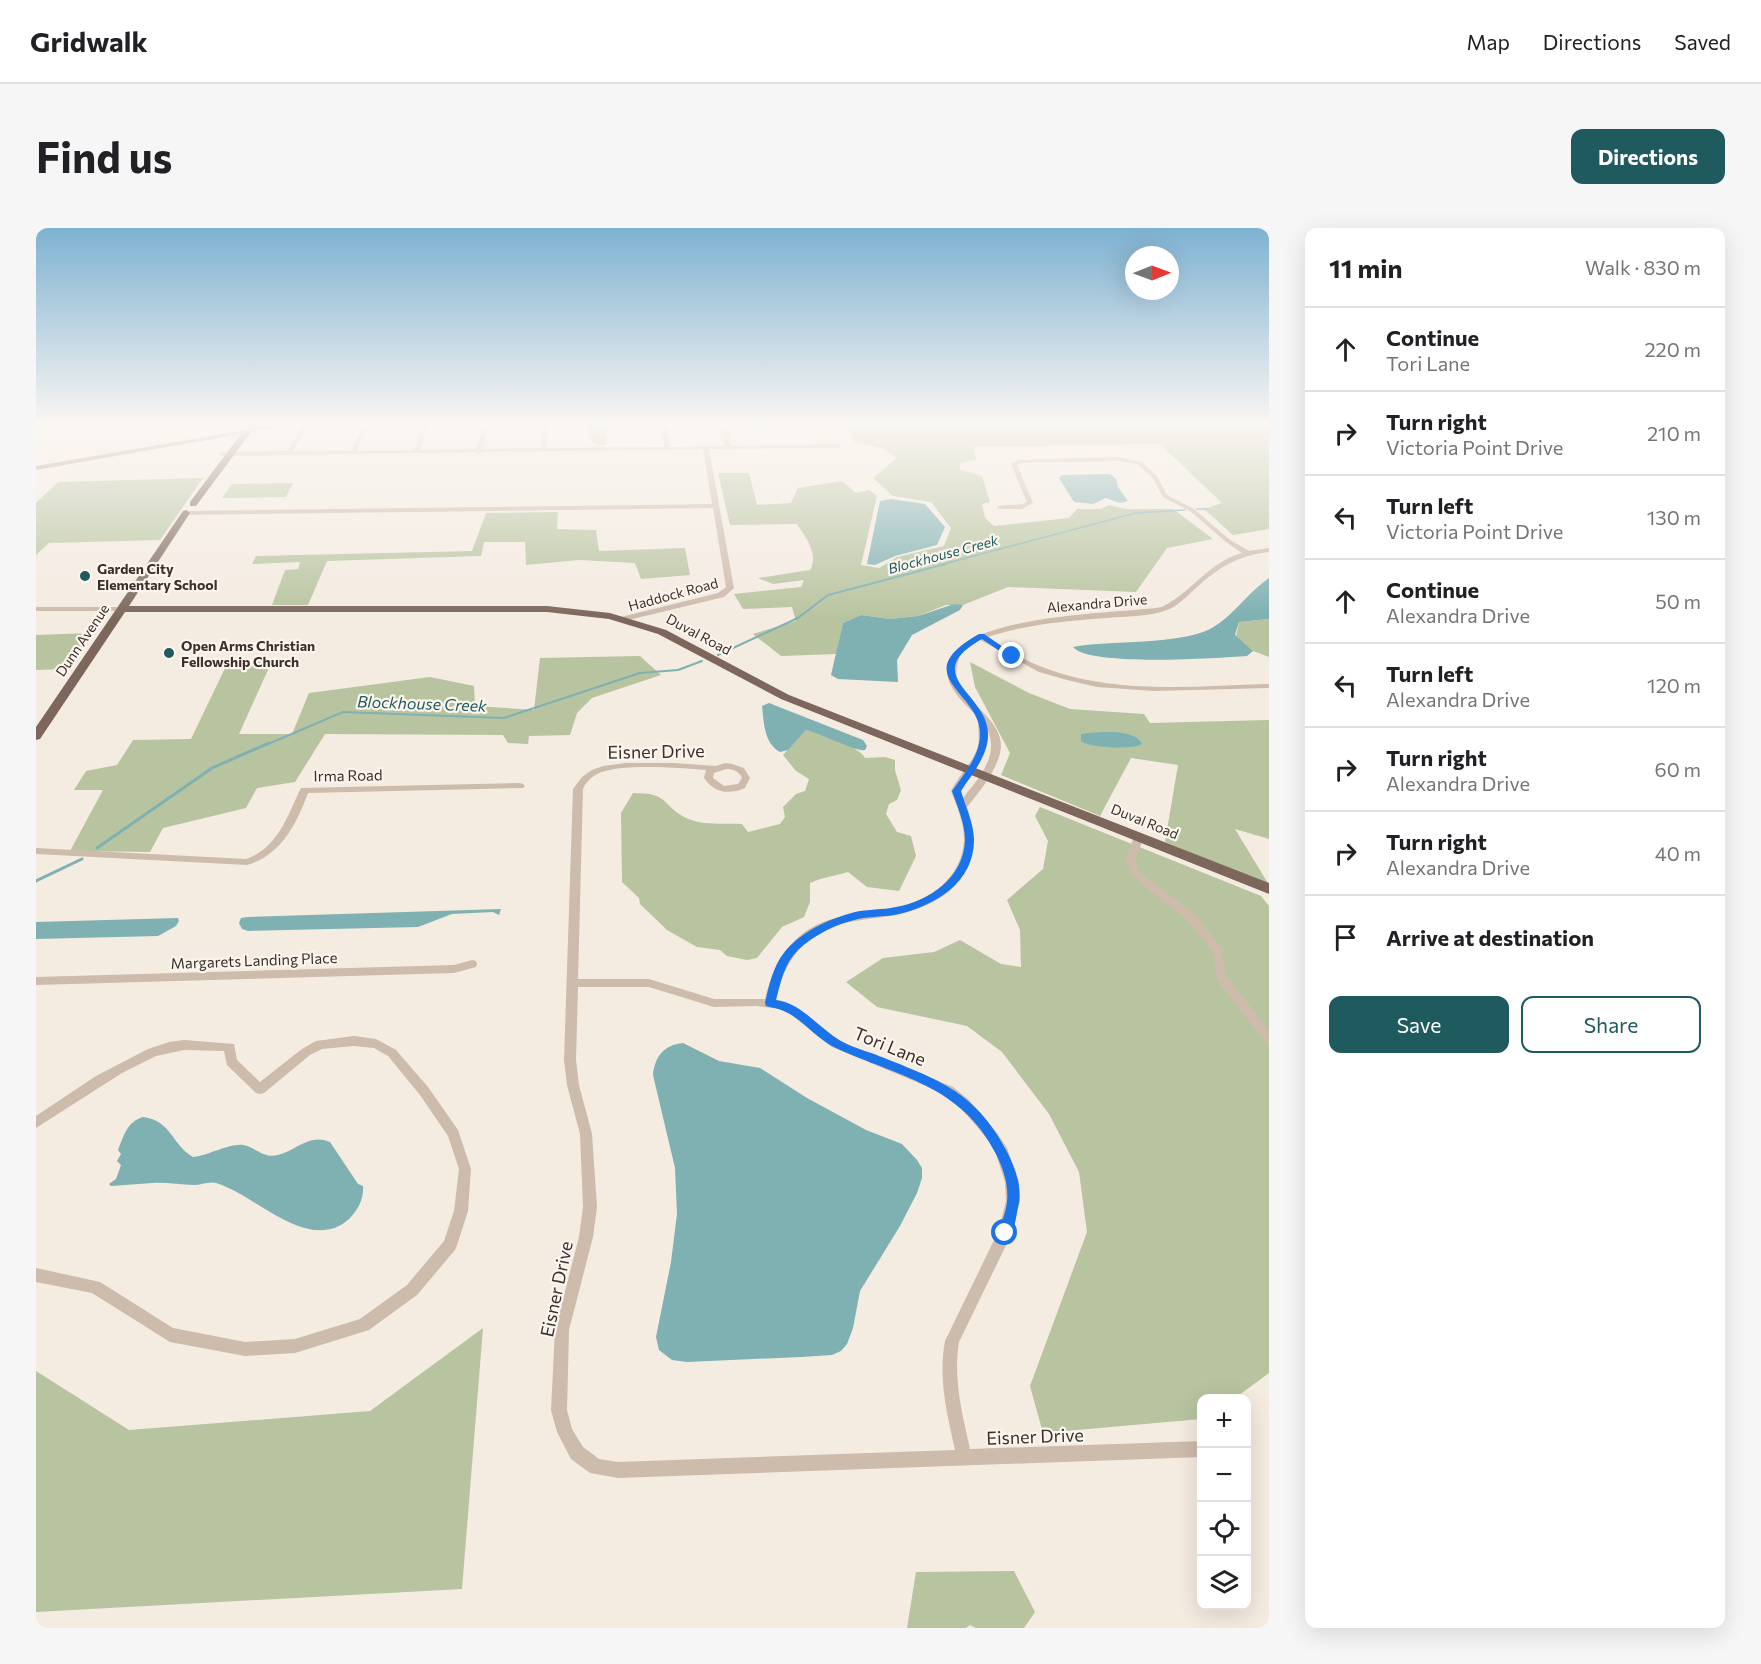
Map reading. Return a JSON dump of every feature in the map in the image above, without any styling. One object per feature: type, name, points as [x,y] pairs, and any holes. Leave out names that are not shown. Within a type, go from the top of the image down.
[{"type":"main road","name":"Dunn Avenue","points":[[36,736],[203,488]]},
{"type":"main road","name":"Duval Road","points":[[121,609],[540,609],[592,613],[624,619],[673,637],[753,682],[785,697],[1269,889]]},
{"type":"street","name":"Haddock Road","points":[[624,619],[721,595],[730,588],[713,488]]},
{"type":"street","points":[[999,507],[1022,507],[1030,502],[1024,488]]},
{"type":"street","points":[[1160,488],[1165,496],[1192,510],[1247,553]]},
{"type":"street","points":[[186,513],[716,506]]},
{"type":"street","name":"Alexandra Drive","points":[[985,775],[994,760],[998,746],[994,732],[956,686],[951,670],[952,661],[961,648],[982,636],[1027,624],[1164,609],[1174,604],[1227,559],[1269,550]]},
{"type":"street","name":"Duval Road","points":[[36,609],[121,609]]},
{"type":"street","points":[[982,636],[1012,656],[1040,669],[1090,684],[1147,688],[1269,686]]},
{"type":"street","points":[[770,1003],[778,971],[785,959],[793,948],[814,932],[856,916],[898,911],[920,904],[931,899],[956,880],[966,863],[969,840],[962,806],[956,791],[984,744],[982,719]]},
{"type":"street","name":"Eisner Drive","points":[[714,768],[612,767],[592,773],[578,789],[570,1059],[573,1085],[586,1134],[590,1208],[586,1237],[562,1330],[559,1410],[565,1432],[577,1453],[596,1467],[618,1470],[1197,1449]]},
{"type":"street","points":[[962,806],[985,775]]},
{"type":"street","name":"Irma Road","points":[[36,851],[248,862],[268,854],[296,814],[304,790],[520,786]]},
{"type":"street","points":[[1139,837],[1130,860],[1137,875],[1190,916],[1218,951],[1221,977],[1269,1038]]},
{"type":"street","name":"Margarets Landing Place","points":[[36,981],[454,969],[472,964]]},
{"type":"street","name":"Tori Lane","points":[[572,983],[649,983],[714,1003],[782,1005],[794,1011],[836,1044],[949,1091],[965,1104],[993,1137],[1008,1165],[1013,1201],[1010,1219],[952,1341],[949,1356],[949,1386],[964,1457]]},
{"type":"street","points":[[36,1123],[136,1060],[170,1047],[192,1044],[230,1047],[231,1062],[260,1089],[306,1052],[320,1044],[354,1041],[376,1044],[392,1053],[424,1091],[454,1134],[465,1169],[461,1210],[450,1245],[412,1290],[364,1325],[295,1346],[245,1349],[170,1335],[95,1287],[36,1275]]},
{"type":"green space","points":[[51,488],[196,488],[160,540],[49,543],[36,555],[36,503]]},
{"type":"green space","points":[[229,488],[290,488],[286,497],[222,498]]},
{"type":"green space","points":[[722,488],[753,488],[757,505],[791,503],[798,488],[851,488],[856,493],[869,490],[877,496],[861,565],[879,568],[897,557],[944,546],[951,528],[931,502],[893,496],[884,488],[986,488],[990,502],[982,504],[985,518],[994,526],[1069,518],[1077,509],[1101,509],[1109,505],[1125,509],[1173,509],[1213,539],[1167,548],[1136,592],[1008,587],[963,605],[946,605],[918,616],[890,619],[861,615],[843,623],[836,654],[781,656],[753,634],[796,621],[792,607],[743,609],[734,594],[801,587],[804,580],[773,584],[758,578],[810,570],[812,552],[797,524],[730,525]]},
{"type":"green space","points":[[1207,488],[1269,488],[1269,529],[1233,535],[1204,509],[1222,503]]},
{"type":"green space","points":[[558,512],[557,529],[596,530],[599,551],[685,548],[690,575],[641,579],[635,563],[579,560],[526,565],[525,542],[484,542],[481,556],[327,561],[308,605],[272,605],[285,570],[298,569],[300,562],[252,564],[256,556],[472,551],[486,513]]},
{"type":"green space","points":[[1269,619],[1269,657],[1253,651],[1236,637],[1239,622]]},
{"type":"green space","points":[[90,633],[66,669],[36,670],[36,635]]},
{"type":"green space","points":[[640,656],[661,675],[592,698],[577,713],[570,735],[529,736],[528,744],[508,743],[503,735],[325,734],[295,782],[257,788],[246,808],[163,828],[150,852],[70,851],[103,790],[74,790],[86,771],[117,765],[133,740],[191,739],[228,662],[272,661],[239,734],[292,734],[309,693],[430,677],[474,686],[475,706],[534,710],[540,658]]},
{"type":"green space","points":[[970,662],[1029,693],[1070,709],[1144,714],[1150,723],[1269,720],[1269,839],[1235,829],[1269,885],[1165,842],[1178,765],[1131,758],[1100,816],[1001,775],[1010,753],[975,687]]},
{"type":"green space","points":[[806,730],[847,744],[865,758],[885,757],[895,760],[895,770],[901,790],[897,800],[889,804],[886,814],[897,832],[911,836],[916,856],[899,891],[867,887],[848,872],[810,883],[810,902],[804,917],[782,927],[757,958],[747,960],[727,956],[720,950],[697,947],[667,930],[640,904],[639,898],[622,882],[621,813],[633,793],[659,797],[686,818],[700,822],[742,824],[748,832],[780,824],[785,817],[783,807],[796,794],[805,791],[809,779],[796,771],[783,755]]},
{"type":"green space","points":[[1040,807],[1261,896],[1269,906],[1269,1373],[1240,1394],[1197,1394],[1197,1419],[1043,1433],[1030,1386],[1087,1232],[1079,1172],[1049,1114],[1002,1052],[967,1026],[877,1007],[846,982],[883,958],[934,952],[960,940],[1001,964],[1021,967],[1020,930],[1007,900],[1043,869],[1048,841],[1035,816]]},
{"type":"green space","points":[[483,1328],[462,1589],[36,1612],[36,1371],[129,1430],[370,1411]]},
{"type":"green space","points":[[1014,1571],[1035,1612],[1024,1628],[976,1628],[970,1625],[966,1628],[907,1628],[916,1572]]},
{"type":"water","points":[[1065,488],[1119,488],[1128,501],[1120,503],[1106,498],[1093,504],[1074,502]]},
{"type":"water","points":[[891,499],[925,504],[945,527],[937,545],[895,556],[875,565],[867,564],[880,501]]},
{"type":"water","points":[[1269,578],[1269,619],[1239,622],[1235,635],[1253,651],[1247,656],[1128,659],[1084,653],[1073,647],[1163,640],[1197,634],[1219,624]]},
{"type":"water","points":[[954,604],[963,605],[960,610],[912,635],[897,660],[898,682],[838,679],[831,675],[843,623],[861,615],[890,619],[918,616]]},
{"type":"water","points":[[769,703],[863,740],[867,746],[865,750],[860,750],[806,730],[788,750],[780,752],[768,738],[763,719],[762,706]]},
{"type":"water","points":[[1124,733],[1132,735],[1142,744],[1121,748],[1102,747],[1081,741],[1081,734]]},
{"type":"water","points":[[501,909],[499,915],[493,912],[452,914],[418,927],[248,931],[242,929],[239,923],[241,918],[248,917]]},
{"type":"water","points":[[178,918],[176,926],[158,936],[36,939],[36,922]]},
{"type":"water","points":[[683,1043],[719,1061],[760,1068],[807,1098],[866,1130],[902,1144],[922,1168],[922,1178],[917,1193],[900,1226],[860,1291],[853,1328],[847,1344],[841,1351],[832,1355],[687,1362],[672,1360],[659,1350],[656,1337],[671,1262],[677,1214],[675,1168],[653,1075],[658,1057],[671,1046]]},
{"type":"water","points":[[143,1117],[160,1123],[193,1157],[238,1145],[273,1156],[285,1153],[309,1141],[330,1142],[358,1184],[363,1186],[360,1204],[349,1219],[333,1228],[317,1230],[282,1219],[231,1189],[216,1183],[111,1186],[109,1184],[116,1179],[121,1165],[117,1161],[121,1154],[118,1150],[124,1134],[133,1122]]},
{"type":"waterway","name":"Blockhouse Creek","points":[[1197,509],[1206,509]]},
{"type":"waterway","name":"Blockhouse Creek","points":[[940,565],[1136,513],[1185,510]]},
{"type":"waterway","name":"Blockhouse Creek","points":[[718,655],[798,618],[828,595],[946,564]]},
{"type":"waterway","name":"Blockhouse Creek","points":[[266,745],[343,712],[504,718],[640,673],[678,670],[702,661]]},
{"type":"waterway","name":"Blockhouse Creek","points":[[97,848],[212,768],[269,743]]},
{"type":"waterway","name":"Blockhouse Creek","points":[[36,881],[82,859]]},
{"type":"place","name":"Garden City Elementary School","points":[[85,576]]},
{"type":"place","name":"Open Arms Christian Fellowship Church","points":[[169,653]]},
{"type":"route","points":[[1005,1233],[1013,1201],[1008,1165],[993,1137],[965,1104],[949,1091],[930,1082],[836,1044],[794,1011],[782,1005],[770,1003],[778,971],[793,948],[803,939],[827,925],[856,916],[898,911],[920,904],[949,887],[962,872],[966,863],[969,840],[968,827],[956,791],[980,754],[984,744],[984,734],[982,719],[960,693],[952,678],[952,661],[968,642],[982,636],[1012,656]]}]
